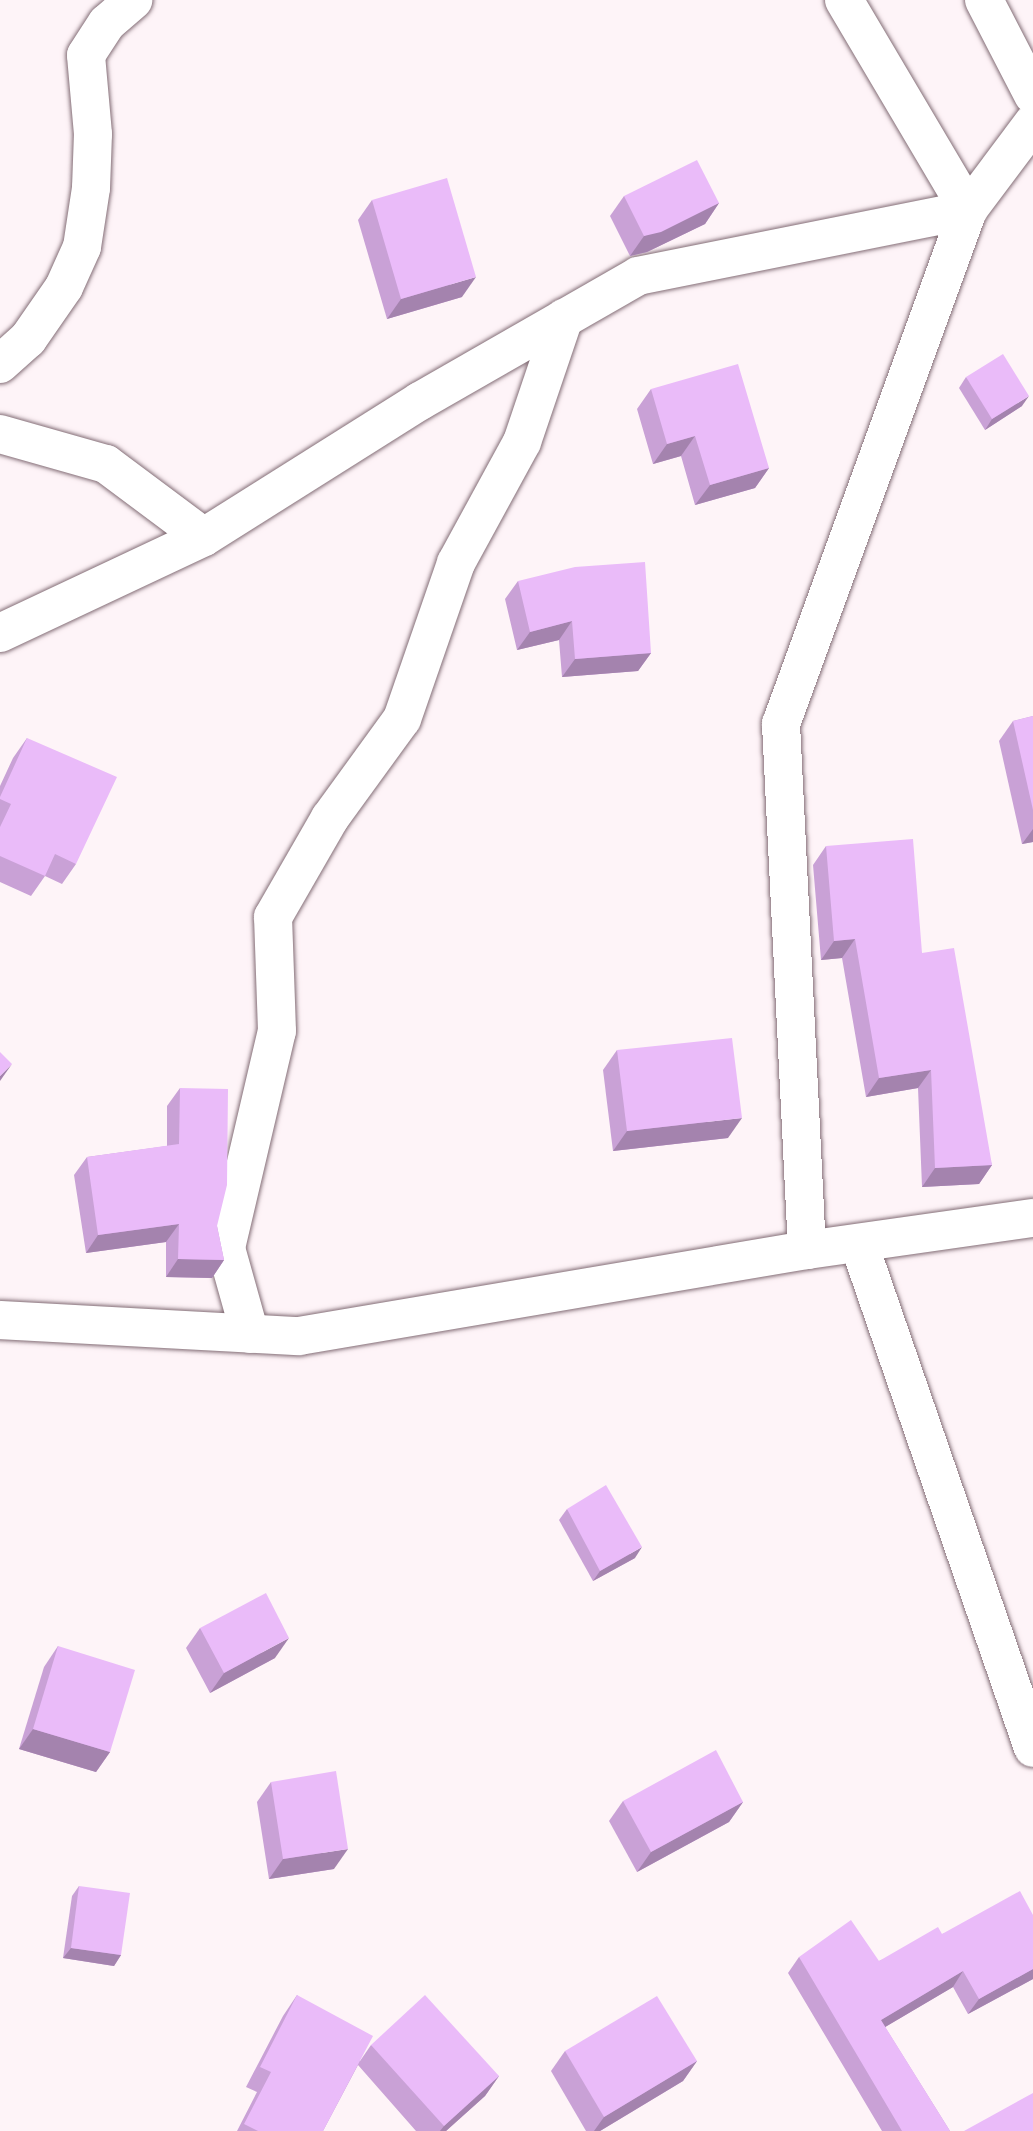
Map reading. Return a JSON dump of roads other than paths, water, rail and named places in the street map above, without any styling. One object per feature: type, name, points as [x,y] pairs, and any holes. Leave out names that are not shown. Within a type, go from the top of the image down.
[{"type":"street","points":[[0,364],[28,339],[64,287],[82,247],[91,188],[93,134],[86,55],[107,23],[133,0]]},
{"type":"street","points":[[844,0],[968,210]]},
{"type":"street","points":[[984,0],[1033,95]]},
{"type":"street","points":[[807,1250],[781,724],[968,210],[1033,122]]},
{"type":"street","points":[[0,633],[204,537],[420,401],[638,276],[968,210]]},
{"type":"street","points":[[250,1334],[226,1248],[277,1031],[273,917],[330,818],[402,719],[456,563],[522,442],[564,318]]},
{"type":"street","points":[[0,434],[106,464],[204,537]]},
{"type":"street","points":[[0,1320],[299,1336],[807,1250],[1033,1218]]},
{"type":"street","points":[[859,1244],[1033,1748]]}]
